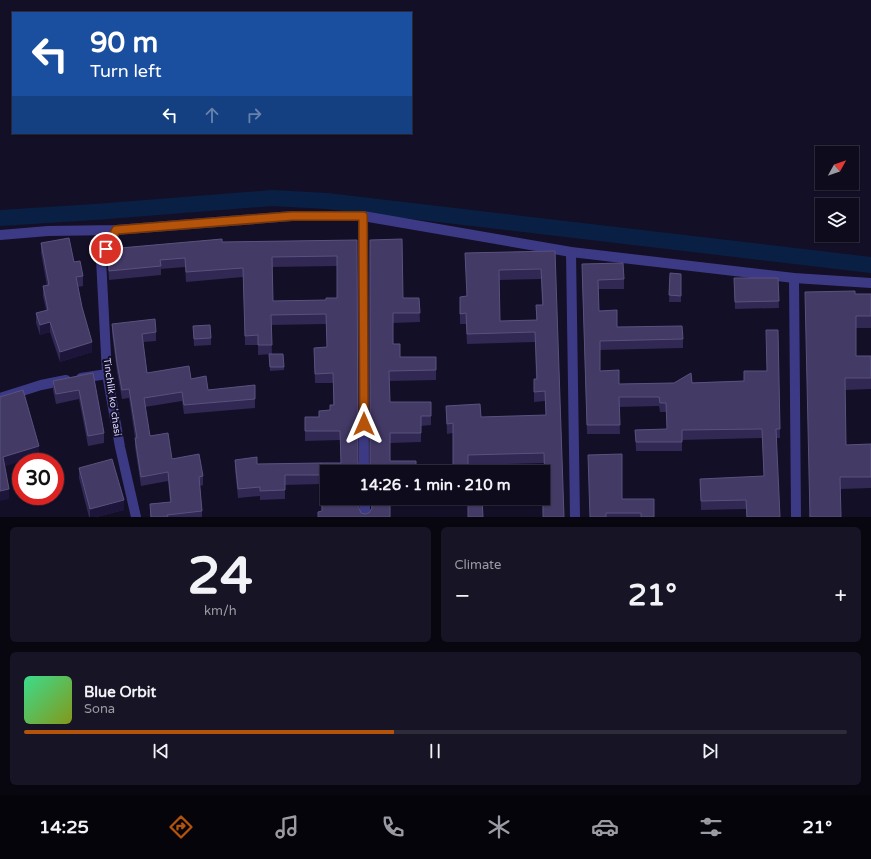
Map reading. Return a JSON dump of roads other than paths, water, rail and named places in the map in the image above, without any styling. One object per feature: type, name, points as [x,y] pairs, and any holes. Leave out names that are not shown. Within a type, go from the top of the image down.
[{"type":"street","points":[[0,235],[48,231],[116,230],[292,216],[363,216],[571,252],[794,278],[871,283]]},
{"type":"street","points":[[363,216],[364,465]]},
{"type":"street","name":"Tinchlik koʻchasi","points":[[116,230],[101,259],[107,374],[120,447],[136,517]]},
{"type":"street","points":[[571,252],[575,517]]},
{"type":"street","points":[[794,278],[796,517]]},
{"type":"street","points":[[0,398],[41,385],[107,374]]},
{"type":"street","points":[[365,505],[365,517]]},
{"type":"waterway","points":[[0,218],[272,198],[327,201],[871,265]]}]
